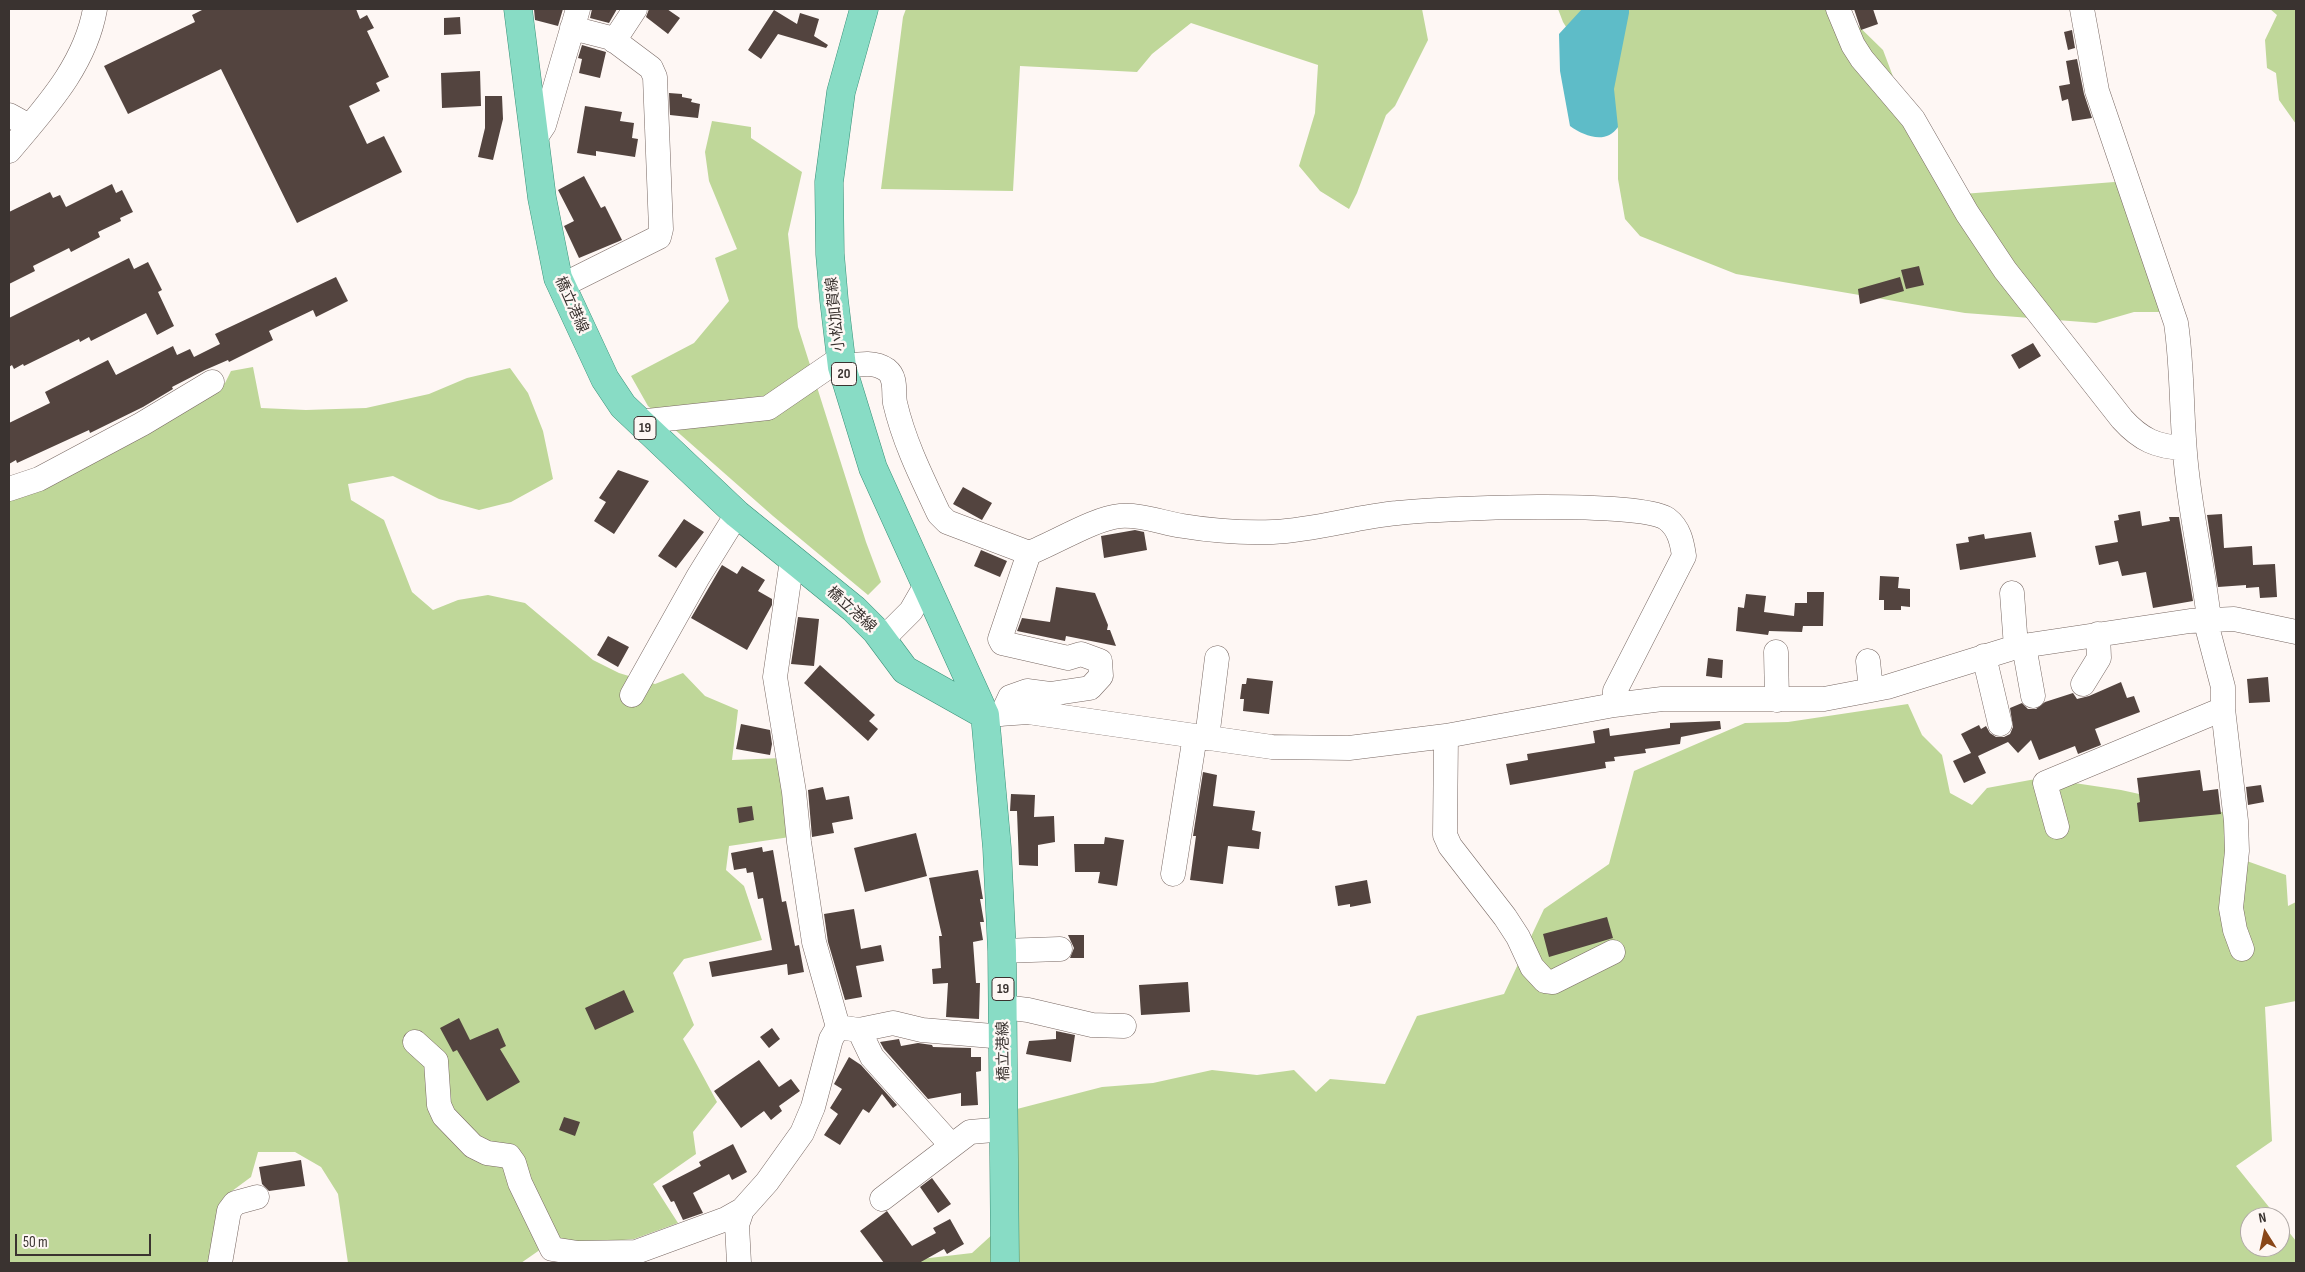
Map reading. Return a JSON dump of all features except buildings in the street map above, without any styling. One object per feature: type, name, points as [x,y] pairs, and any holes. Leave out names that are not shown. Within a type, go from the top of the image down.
[{"type":"main road","name":"橋立港線","points":[[518,9],[534,140],[550,242],[561,286],[605,379],[623,406],[737,514],[854,609],[876,631],[905,670],[994,714],[1004,1037],[1005,1263]]},
{"type":"main road","name":"小松加賀線","points":[[864,9],[841,92],[829,182],[830,254],[841,362],[873,468],[926,585],[994,714]]},
{"type":"street","points":[[9,151],[19,121],[64,84],[80,56],[92,28],[95,9]]},
{"type":"street","points":[[614,41],[636,9]]},
{"type":"street","points":[[1838,9],[1853,45],[1862,59],[1913,119],[1967,213],[2005,270],[2122,419],[2138,434],[2164,448],[2184,448]]},
{"type":"street","points":[[2082,9],[2097,91],[2176,323],[2180,349],[2184,448],[2191,510],[2207,619],[2223,687],[2223,709],[2236,821],[2237,851],[2231,908],[2235,930],[2242,949]]},
{"type":"street","points":[[534,140],[544,125],[575,18],[614,41],[651,68],[655,77],[661,229],[659,237],[561,286]]},
{"type":"street","points":[[638,422],[768,408],[841,362],[876,366],[887,371],[893,379],[895,402],[906,440],[939,514],[946,522],[1029,553],[1055,544],[1108,518],[1122,515],[1184,526],[1245,532],[1306,530],[1394,513],[1435,509],[1579,508],[1655,513],[1674,527],[1681,539],[1684,556],[1614,691],[1614,704]]},
{"type":"street","points":[[9,489],[39,479],[142,424],[212,382]]},
{"type":"street","points":[[632,696],[698,577],[737,514]]},
{"type":"street","points":[[994,714],[1010,697],[1027,691],[1050,694],[1090,688],[1101,676],[1100,660],[1081,654],[1068,658],[1002,643],[1000,639],[1029,553]]},
{"type":"street","points":[[792,560],[775,677],[794,792],[799,842],[814,942],[848,1029],[951,1145]]},
{"type":"street","points":[[876,631],[890,632],[911,611],[926,585]]},
{"type":"street","points":[[2012,593],[2020,646],[2032,696]]},
{"type":"street","points":[[994,714],[1028,712],[1272,747],[1349,748],[1446,736],[1614,704],[1662,699],[1824,699],[1871,690],[2020,646],[2207,619],[2234,619],[2296,632]]},
{"type":"street","points":[[2082,684],[2099,658],[2098,634]]},
{"type":"street","points":[[1776,652],[1777,700]]},
{"type":"street","points":[[1984,656],[2000,724]]},
{"type":"street","points":[[1173,874],[1217,658]]},
{"type":"street","points":[[1868,661],[1871,690]]},
{"type":"street","points":[[2057,826],[2045,783],[2223,709]]},
{"type":"street","points":[[1446,736],[1445,834],[1450,846],[1514,930],[1532,968],[1545,981],[1553,982],[1613,952]]},
{"type":"street","points":[[1002,951],[1060,949]]},
{"type":"street","points":[[1003,1006],[1092,1025],[1124,1026]]},
{"type":"street","points":[[548,1256],[578,1253],[636,1252],[726,1219],[742,1210],[766,1182],[802,1133],[813,1107],[831,1039],[848,1029],[893,1023],[922,1030],[1004,1037]]},
{"type":"street","points":[[416,1042],[436,1061],[439,1106],[444,1116],[473,1146],[487,1153],[509,1156],[514,1163],[520,1183],[552,1249],[548,1256]]},
{"type":"street","points":[[882,1199],[970,1132],[1004,1128]]},
{"type":"street","points":[[220,1263],[229,1211],[235,1203],[258,1196]]},
{"type":"street","points":[[739,1263],[737,1225],[742,1210]]},
{"type":"green space","points":[[906,9],[1422,9],[1428,40],[1395,106],[1386,115],[1357,193],[1349,209],[1320,191],[1299,166],[1315,113],[1318,65],[1191,23],[1152,54],[1137,72],[1020,66],[1013,191],[881,189],[903,17]]},
{"type":"green space","points":[[1558,9],[1841,9],[1883,50],[1917,140],[1963,194],[2127,181],[2167,312],[2134,312],[2096,323],[1965,313],[1736,274],[1640,236],[1625,219],[1618,179],[1618,130],[1613,102],[1563,22]]},
{"type":"green space","points":[[2270,9],[2296,9],[2296,124],[2279,100],[2276,73],[2267,68],[2265,40],[2277,15]]},
{"type":"green space","points":[[712,121],[751,127],[751,138],[802,172],[788,234],[798,327],[866,542],[881,582],[868,595],[773,516],[648,406],[631,376],[694,343],[729,301],[715,258],[737,249],[709,181],[705,152]]},
{"type":"green space","points":[[253,367],[261,408],[306,410],[366,408],[429,394],[467,378],[510,368],[528,393],[543,431],[553,479],[511,502],[479,510],[439,499],[393,476],[348,484],[351,500],[384,520],[412,592],[433,610],[458,600],[488,595],[525,603],[593,660],[619,673],[655,684],[683,673],[705,696],[738,710],[732,760],[782,758],[790,837],[729,846],[726,870],[744,886],[762,940],[684,959],[673,973],[694,1025],[683,1039],[717,1102],[693,1132],[696,1154],[653,1184],[678,1223],[634,1239],[544,1247],[521,1263],[348,1263],[338,1194],[321,1167],[295,1152],[258,1152],[251,1177],[224,1197],[210,1263],[9,1263],[9,494],[172,414],[225,383],[231,371]]},
{"type":"green space","points":[[1908,704],[1922,735],[1942,755],[1950,793],[1972,805],[1987,788],[2041,778],[2121,790],[2231,814],[2230,855],[2286,875],[2288,906],[2296,902],[2296,1001],[2265,1007],[2272,1141],[2236,1166],[2269,1207],[2240,1207],[2240,1257],[2290,1257],[2290,1234],[2296,1241],[2296,1263],[887,1263],[972,1253],[1016,1213],[1017,1109],[1102,1087],[1153,1083],[1212,1070],[1257,1075],[1294,1070],[1316,1092],[1330,1079],[1385,1084],[1417,1016],[1504,994],[1544,909],[1609,864],[1634,771],[1745,723],[1788,722]]},
{"type":"water","points":[[1582,9],[1629,9],[1614,89],[1618,127],[1607,136],[1595,137],[1582,133],[1570,126],[1560,71],[1559,34]]}]
